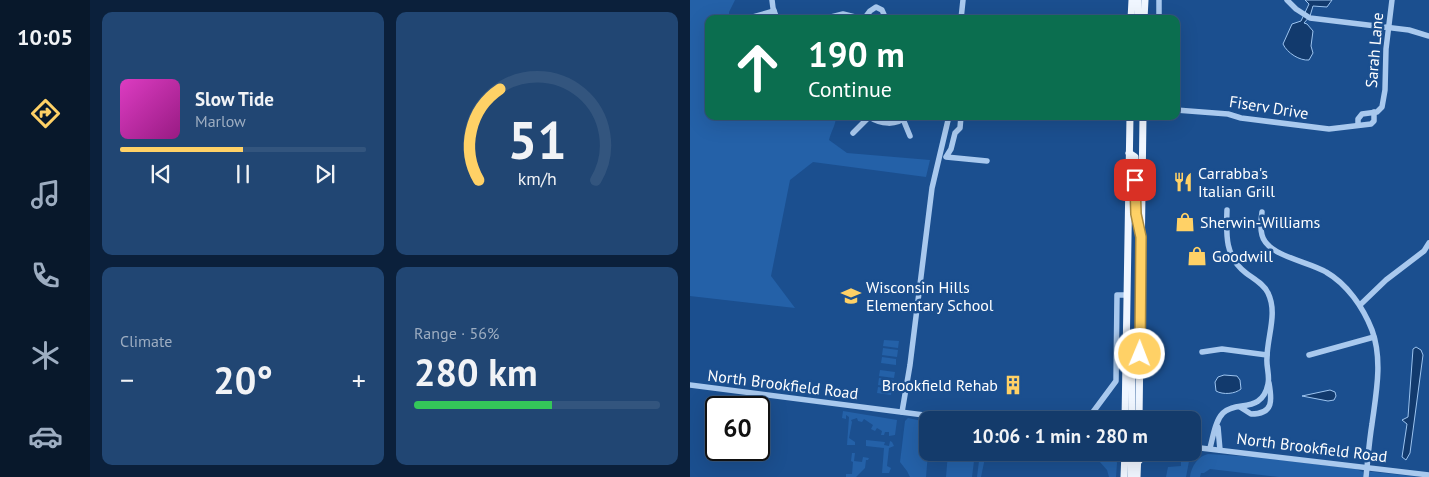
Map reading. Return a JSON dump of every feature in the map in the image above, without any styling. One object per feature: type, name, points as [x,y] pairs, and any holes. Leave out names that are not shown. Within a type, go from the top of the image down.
[{"type":"main road","points":[[1131,15],[1132,0]]},
{"type":"main road","points":[[1138,0],[1138,15]]},
{"type":"main road","points":[[1144,15],[1145,0]]},
{"type":"main road","points":[[1124,411],[1128,295],[1130,120]]},
{"type":"main road","points":[[1139,411],[1143,120]]},
{"type":"main road","points":[[1129,153],[1135,157],[1136,214],[1141,237]]},
{"type":"main road","points":[[1128,273],[1140,292]]},
{"type":"main road","points":[[1127,312],[1131,335],[1132,411]]},
{"type":"main road","points":[[1121,461],[1124,468]]},
{"type":"main road","points":[[1124,461],[1124,477]]},
{"type":"main road","points":[[1131,461],[1131,477]]},
{"type":"main road","points":[[1137,477],[1138,462]]},
{"type":"street","points":[[772,0],[776,15]]},
{"type":"street","points":[[961,15],[963,0]]},
{"type":"street","points":[[1159,0],[1159,15]]},
{"type":"street","points":[[1287,0],[1302,14],[1310,18],[1419,32],[1429,36]]},
{"type":"street","name":"Sarah Lane","points":[[1383,103],[1392,0]]},
{"type":"street","points":[[866,15],[876,7],[882,10],[884,15]]},
{"type":"street","points":[[760,15],[774,11]]},
{"type":"street","name":"Fiserv Drive","points":[[1358,125],[1358,119],[1362,114],[1380,109],[1383,103]]},
{"type":"street","name":"Fiserv Drive","points":[[1180,110],[1228,114],[1241,118],[1329,129],[1373,123],[1374,112]]},
{"type":"street","points":[[853,133],[866,120]]},
{"type":"street","points":[[875,120],[886,123],[901,120]]},
{"type":"street","points":[[906,120],[910,136]]},
{"type":"street","points":[[902,412],[933,186],[948,120]]},
{"type":"street","points":[[946,158],[951,149],[955,134],[960,128],[961,120]]},
{"type":"street","points":[[940,153],[946,158]]},
{"type":"street","points":[[938,160],[946,158],[987,161]]},
{"type":"street","points":[[1227,210],[1227,243],[1233,258],[1239,267],[1263,286],[1271,299],[1272,317],[1267,355],[1268,381],[1272,400],[1263,412],[1251,414],[1240,407]]},
{"type":"street","points":[[1262,212],[1262,237],[1270,248],[1326,272],[1339,281],[1360,305],[1374,337],[1378,371],[1366,477]]},
{"type":"street","points":[[1360,305],[1386,280],[1424,251],[1429,243]]},
{"type":"street","points":[[1093,411],[1116,381],[1116,294],[1128,295]]},
{"type":"street","points":[[1309,355],[1374,337]]},
{"type":"street","points":[[1202,352],[1222,349],[1267,355]]},
{"type":"street","points":[[1210,448],[1219,419],[1225,411],[1255,403],[1261,398],[1268,381]]},
{"type":"street","name":"North Brookfield Road","points":[[690,385],[919,414]]},
{"type":"street","points":[[1219,419],[1220,450]]},
{"type":"street","name":"North Brookfield Road","points":[[1201,448],[1428,475]]},
{"type":"shaded area","points":[[690,0],[735,0],[729,15],[705,15],[705,120],[835,120],[829,140],[847,153],[930,160],[926,177],[813,162],[790,180],[771,276],[795,308],[690,296]]},
{"type":"shaded area","points":[[1305,0],[1332,0],[1327,7],[1313,6],[1310,16],[1304,23],[1313,31],[1311,46],[1313,53],[1309,60],[1294,56],[1283,44],[1292,24],[1301,21],[1309,4]]},
{"type":"shaded area","points":[[884,340],[899,341],[898,348],[883,346]]},
{"type":"shaded area","points":[[1416,347],[1421,350],[1423,355],[1410,453],[1406,460],[1402,457],[1407,424],[1402,420],[1408,417],[1413,349]]},
{"type":"shaded area","points":[[883,348],[898,350],[897,357],[882,355]]},
{"type":"shaded area","points":[[882,357],[896,359],[896,365],[881,363]]},
{"type":"shaded area","points":[[880,370],[895,372],[894,378],[879,376]]},
{"type":"shaded area","points":[[1224,375],[1237,376],[1240,380],[1241,389],[1229,393],[1216,391],[1215,382],[1218,377]]},
{"type":"shaded area","points":[[879,378],[894,380],[893,387],[878,385]]},
{"type":"shaded area","points":[[878,387],[892,389],[891,395],[877,393]]},
{"type":"shaded area","points":[[1330,390],[1335,392],[1334,400],[1328,401],[1302,396]]},
{"type":"shaded area","points":[[843,411],[897,420],[895,435],[889,436],[889,432],[885,432],[884,435],[881,435],[882,431],[877,428],[875,431],[871,429],[873,425],[864,419],[862,422],[858,421],[857,418],[851,420],[849,438],[855,442],[855,445],[847,445],[849,417],[846,415],[846,419],[842,418]]},
{"type":"shaded area","points":[[908,418],[919,420],[919,461],[927,461],[926,477],[910,477],[900,462],[905,421]]},
{"type":"shaded area","points":[[866,440],[885,442],[884,445],[889,446],[890,441],[892,442],[894,446],[889,448],[887,466],[891,468],[889,473],[882,473],[884,448],[866,446]]},
{"type":"shaded area","points":[[852,453],[855,453],[854,461],[862,462],[863,457],[869,458],[866,460],[865,468],[856,477],[846,477],[846,474],[852,474]]},
{"type":"shaded area","points":[[1204,455],[1256,457],[1356,469],[1363,472],[1363,477],[1279,477],[1210,469],[1201,473],[1200,477],[1190,477],[1196,462],[1201,461],[1201,457]]},
{"type":"shaded area","points":[[947,461],[974,461],[972,477],[946,477]]},
{"type":"shaded area","points":[[979,461],[984,461],[981,477],[977,477]]},
{"type":"shaded area","points":[[1099,461],[1117,461],[1116,477],[1109,477],[1107,470]]},
{"type":"shaded area","points":[[1176,461],[1189,461],[1186,477],[1166,477],[1168,467],[1181,466],[1181,462]]},
{"type":"shaded area","points":[[1370,472],[1374,472],[1420,477],[1368,477]]},
{"type":"place","name":"Carrabba's Italian Grill","points":[[1183,182]]},
{"type":"place","name":"Sherwin-Williams","points":[[1185,222]]},
{"type":"place","name":"Goodwill","points":[[1197,256]]},
{"type":"place","name":"Wisconsin Hills Elementary School","points":[[851,296]]},
{"type":"place","name":"Brookfield Rehab","points":[[1013,385]]},
{"type":"route","points":[[1135,180],[1136,214],[1141,237],[1140,354]]}]
